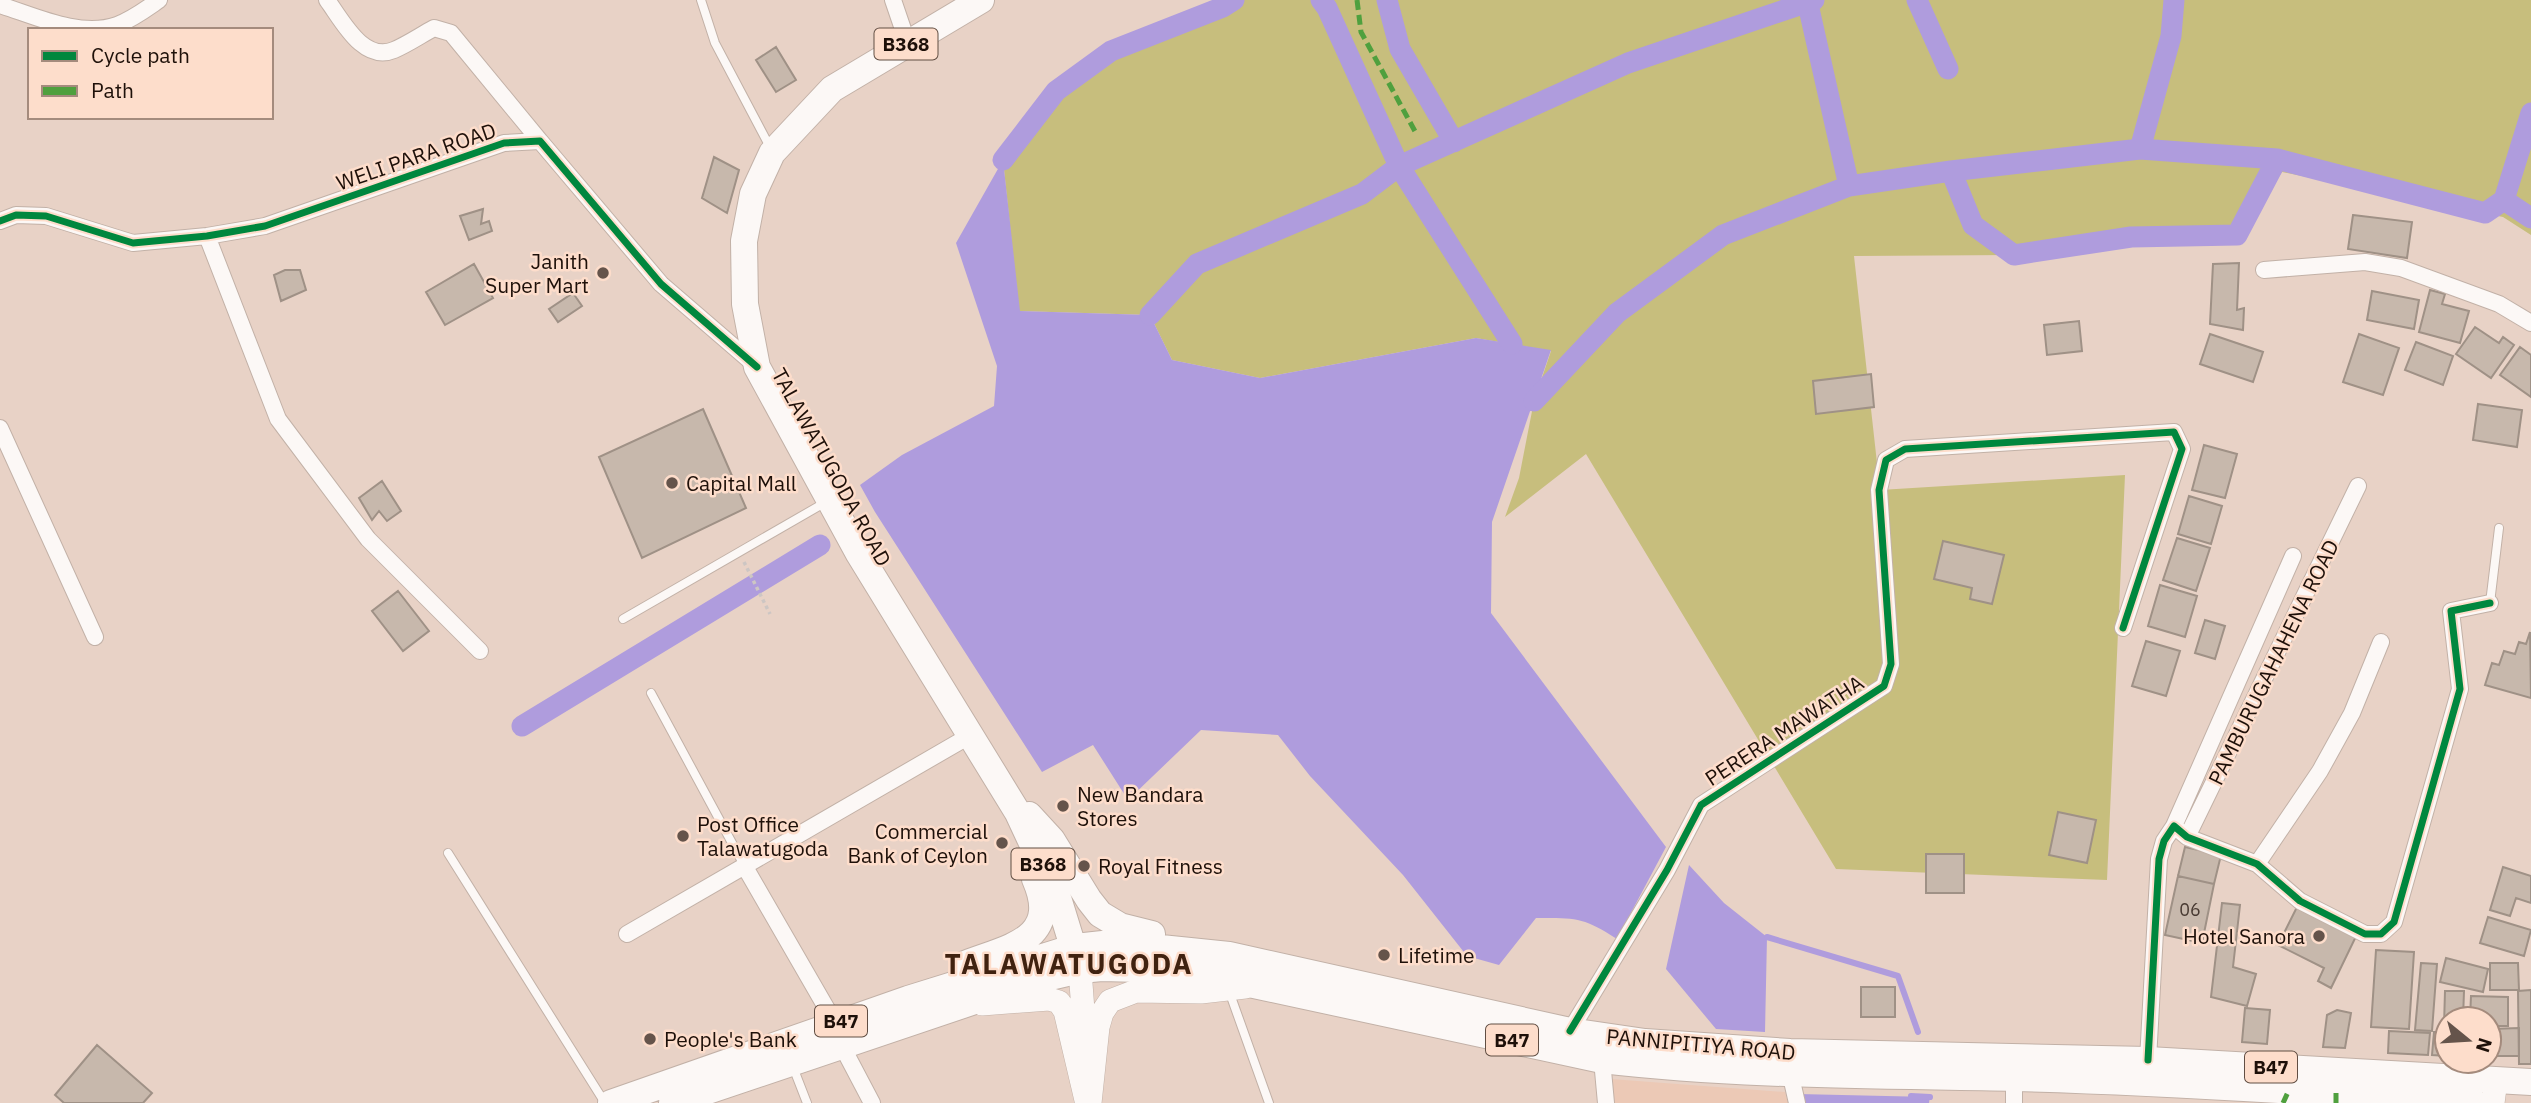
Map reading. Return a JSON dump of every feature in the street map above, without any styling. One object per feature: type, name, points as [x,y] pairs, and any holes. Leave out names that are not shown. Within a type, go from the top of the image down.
[{"type":"main road","name":"TALAWATUGODA ROAD","points":[[981,0],[832,89],[772,153],[753,194],[744,241],[745,304],[757,367],[828,501],[905,632],[1002,785],[1041,860],[1077,958]]},
{"type":"main road","points":[[1002,785],[1052,841],[1100,914],[1120,926],[1210,953]]},
{"type":"main road","points":[[908,999],[943,973],[1019,942],[1031,935],[1040,925],[1044,912],[1042,894],[1022,850],[1002,785]]},
{"type":"main road","name":"PANNIPITIYA ROAD","points":[[611,1103],[838,1034],[956,1006],[1037,980],[1112,943],[1229,955],[1570,1031],[1789,1063],[2014,1091],[2475,1103]]},
{"type":"main road","name":"PANNIPITIYA ROAD","points":[[672,1103],[704,1098],[791,1063],[838,1034],[908,999],[1077,958],[1227,984],[1262,987],[1602,1060],[1789,1063],[2148,1060],[2495,1092],[2531,1082]]},
{"type":"main road","points":[[1077,958],[1088,1103]]},
{"type":"main road","points":[[1088,1103],[1098,1027],[1102,1013],[1110,1001],[1136,991],[1169,993],[1227,984]]},
{"type":"main road","points":[[956,1006],[1049,999],[1059,1002],[1065,1011],[1088,1103]]},
{"type":"street","points":[[0,5],[77,28],[114,26],[134,18],[159,0]]},
{"type":"street","points":[[327,0],[360,44],[379,52],[391,51],[434,28],[451,33],[661,284],[757,367]]},
{"type":"street","points":[[892,0],[908,44]]},
{"type":"street","name":"WELI PARA ROAD","points":[[0,222],[16,215],[46,216],[133,243],[207,236],[265,226],[504,143],[540,141]]},
{"type":"street","points":[[207,236],[278,419],[368,538],[480,651]]},
{"type":"street","points":[[2264,270],[2365,262],[2401,268],[2499,304],[2531,323]]},
{"type":"street","points":[[0,428],[95,637]]},
{"type":"street","name":"PERERA MAWATHA","points":[[1570,1031],[1667,870],[1701,805],[1884,686],[1891,664],[1879,490],[1886,460],[1905,449],[2174,432],[2182,449],[2123,628]]},
{"type":"street","name":"PAMBURUGAHAHENA ROAD","points":[[2187,837],[2358,486]]},
{"type":"street","name":"PAMBURUGAHAHENA ROAD","points":[[2148,1060],[2159,859],[2164,841],[2174,825],[2293,556]]},
{"type":"street","points":[[2174,825],[2187,837],[2257,864],[2293,897],[2365,934],[2381,934],[2394,922],[2460,689],[2451,611],[2490,603]]},
{"type":"street","points":[[2257,864],[2320,771],[2352,713],[2381,642]]},
{"type":"street","points":[[627,934],[971,735]]},
{"type":"street","points":[[745,867],[838,1034],[872,1103]]},
{"type":"street","points":[[1602,1060],[1606,1103]]},
{"type":"street","points":[[1789,1063],[1797,1103]]},
{"type":"lane","points":[[701,0],[716,43],[772,153]]},
{"type":"lane","points":[[623,620],[828,501]]},
{"type":"lane","points":[[2490,603],[2499,528]]},
{"type":"lane","points":[[651,693],[745,867]]},
{"type":"lane","points":[[448,853],[605,1103]]},
{"type":"lane","points":[[1227,984],[1269,1103]]},
{"type":"lane","points":[[791,1063],[807,1103]]},
{"type":"path","points":[[744,561],[770,614]]},
{"type":"shaded area","points":[[1234,0],[2531,0],[2531,235],[2503,217],[2282,172],[2237,235],[2131,237],[2014,255],[1854,256],[1880,490],[2125,475],[2107,880],[1836,869],[1586,454],[1505,517],[1519,478],[1534,401],[1551,351],[1476,338],[1260,378],[1172,360],[1150,315],[1019,311],[1003,160],[1056,91],[1111,51],[1223,7]]},
{"type":"shaded area","points":[[1003,160],[1020,311],[1150,315],[1172,360],[1260,378],[1476,338],[1551,350],[1492,522],[1491,613],[1666,847],[1617,939],[1596,926],[1579,920],[1536,918],[1499,965],[1467,956],[1403,875],[1310,776],[1278,735],[1201,730],[1128,800],[1093,745],[1042,772],[860,485],[902,455],[994,406],[997,366],[956,243]]},
{"type":"shaded area","points":[[1689,865],[1724,903],[1767,937],[1765,1032],[1716,1029],[1666,969]]},
{"type":"shaded area","points":[[1611,1079],[1785,1092],[1788,1103],[1613,1103]]},
{"type":"shaded area","points":[[1798,1094],[1930,1097],[1929,1103],[1800,1103]]},
{"type":"building","points":[[776,47],[796,80],[776,92],[756,60]]},
{"type":"building","points":[[714,157],[739,170],[727,213],[702,198]]},
{"type":"building","points":[[483,209],[481,224],[489,221],[492,231],[469,240],[460,216]]},
{"type":"building","points":[[2353,215],[2412,222],[2407,258],[2348,249]]},
{"type":"building","points":[[2239,263],[2237,310],[2244,308],[2243,330],[2210,324],[2213,264]]},
{"type":"building","points":[[474,264],[493,298],[445,325],[426,292]]},
{"type":"building","points":[[285,270],[300,270],[306,290],[281,301],[274,275]]},
{"type":"building","points":[[2430,290],[2445,294],[2442,304],[2469,311],[2460,343],[2419,332]]},
{"type":"building","points":[[2372,291],[2419,300],[2414,329],[2367,320]]},
{"type":"building","points":[[573,293],[582,306],[558,322],[549,309]]},
{"type":"building","points":[[2079,321],[2082,351],[2047,355],[2044,325]]},
{"type":"building","points":[[2475,327],[2499,343],[2503,337],[2514,345],[2491,378],[2456,354]]},
{"type":"building","points":[[2210,334],[2263,352],[2253,382],[2200,364]]},
{"type":"building","points":[[2359,334],[2399,348],[2383,395],[2343,382]]},
{"type":"building","points":[[2416,342],[2453,356],[2443,385],[2405,370]]},
{"type":"building","points":[[2520,347],[2531,355],[2531,397],[2500,375]]},
{"type":"building","points":[[1871,374],[1874,407],[1816,414],[1813,381]]},
{"type":"building","points":[[2478,404],[2522,410],[2517,447],[2473,440]]},
{"type":"building","name":"Capital Mall","points":[[703,409],[746,508],[642,558],[599,457]]},
{"type":"building","points":[[2204,445],[2237,454],[2225,498],[2192,490]]},
{"type":"building","points":[[382,481],[401,511],[387,521],[379,511],[372,520],[359,498]]},
{"type":"building","points":[[2189,496],[2222,506],[2211,544],[2178,534]]},
{"type":"building","points":[[2177,538],[2210,548],[2196,591],[2163,580]]},
{"type":"building","points":[[1943,541],[2004,555],[1992,604],[1970,599],[1972,588],[1934,579]]},
{"type":"building","points":[[2160,585],[2197,596],[2185,637],[2148,626]]},
{"type":"building","points":[[398,591],[429,631],[403,651],[372,611]]},
{"type":"building","points":[[2205,620],[2225,626],[2215,659],[2195,653]]},
{"type":"building","points":[[2530,632],[2531,698],[2485,685],[2492,663],[2499,665],[2504,651],[2515,654],[2519,642],[2526,644]]},
{"type":"building","points":[[2146,641],[2180,651],[2166,696],[2132,686]]},
{"type":"building","points":[[2058,812],[2096,820],[2087,863],[2049,855]]},
{"type":"building","points":[[2185,847],[2221,855],[2214,884],[2178,876]]},
{"type":"building","points":[[1926,854],[1964,854],[1964,893],[1926,893]]},
{"type":"building","points":[[2503,867],[2531,876],[2531,903],[2516,898],[2510,916],[2490,910]]},
{"type":"building","points":[[2178,876],[2214,884],[2202,943],[2165,935]]},
{"type":"building","name":"Hotel Sanora","points":[[2300,901],[2361,926],[2331,988],[2318,981],[2324,968],[2278,945]]},
{"type":"building","points":[[2222,903],[2240,905],[2233,967],[2256,974],[2247,1006],[2211,997]]},
{"type":"building","points":[[2488,917],[2531,930],[2524,956],[2480,943]]},
{"type":"building","points":[[2376,950],[2414,952],[2409,1029],[2371,1027]]},
{"type":"building","points":[[2446,958],[2488,969],[2483,992],[2440,982]]},
{"type":"building","points":[[2421,963],[2437,964],[2432,1031],[2415,1030]]},
{"type":"building","points":[[2490,963],[2518,963],[2519,990],[2490,990]]},
{"type":"building","points":[[1861,987],[1895,987],[1895,1017],[1861,1017]]},
{"type":"building","points":[[2531,990],[2531,1064],[2519,1064],[2518,991]]},
{"type":"building","points":[[2445,991],[2464,991],[2464,1005],[2445,1005]]},
{"type":"building","points":[[2471,996],[2508,997],[2508,1026],[2503,1026],[2503,1005],[2471,1005]]},
{"type":"building","points":[[2245,1008],[2270,1010],[2267,1044],[2242,1042]]},
{"type":"building","points":[[2337,1010],[2351,1013],[2345,1048],[2323,1047],[2327,1015]]},
{"type":"building","points":[[2519,1028],[2519,1056],[2503,1056],[2503,1029]]},
{"type":"building","points":[[2389,1031],[2430,1033],[2428,1055],[2388,1053]]},
{"type":"building","points":[[97,1045],[152,1093],[143,1103],[64,1103],[55,1095]]},
{"type":"waterway","points":[[1003,160],[1056,91],[1111,51],[1223,7],[1234,0]]},
{"type":"waterway","points":[[1321,0],[1399,166],[1512,344]]},
{"type":"waterway","points":[[1387,0],[1400,49],[1454,142]]},
{"type":"waterway","points":[[1807,0],[1849,186]]},
{"type":"waterway","points":[[1150,315],[1197,264],[1362,194],[1399,166],[1628,63],[1814,0]]},
{"type":"waterway","points":[[1917,0],[1948,69]]},
{"type":"waterway","points":[[2140,149],[2171,36],[2174,0]]},
{"type":"waterway","points":[[1534,401],[1617,313],[1723,235],[1849,186],[2140,149],[2277,159],[2485,213],[2504,200],[2531,113]]},
{"type":"waterway","points":[[1951,171],[1973,225],[2014,255],[2131,237],[2237,235],[2277,159]]},
{"type":"waterway","points":[[2504,200],[2531,218]]},
{"type":"waterway","points":[[522,726],[820,545]]},
{"type":"waterway","points":[[1767,937],[1898,976],[1918,1032]]},
{"type":"waterway","points":[[1911,1096],[1930,1097]]},
{"type":"marked path","points":[[1357,0],[1361,32],[1417,135]]},
{"type":"marked path","points":[[2283,1103],[2289,1090]]},
{"type":"marked path","points":[[2336,1093],[2336,1103]]},
{"type":"cycle path","points":[[0,221],[16,215],[46,216],[133,243],[207,236],[265,226],[504,143],[540,141],[661,284],[757,367]]},
{"type":"cycle path","points":[[1570,1031],[1667,870],[1701,805],[1884,686],[1891,664],[1879,490],[1886,460],[1905,449],[2174,432],[2182,449],[2123,628]]},
{"type":"cycle path","points":[[2148,1060],[2159,859],[2164,841],[2174,826],[2187,837],[2257,864],[2300,901],[2365,934],[2381,934],[2394,922],[2460,689],[2451,611],[2490,603]]},
{"type":"place","name":"Janith Super Mart","points":[[603,273]]},
{"type":"place","name":"Capital Mall","points":[[672,483]]},
{"type":"place","name":"New Bandara Stores","points":[[1063,806]]},
{"type":"place","name":"Post Office Talawatugoda","points":[[683,836]]},
{"type":"place","name":"Commercial Bank of Ceylon","points":[[1002,843]]},
{"type":"place","name":"Royal Fitness","points":[[1084,866]]},
{"type":"place","name":"Hotel Sanora","points":[[2319,936]]},
{"type":"place","name":"Lifetime","points":[[1384,955]]},
{"type":"place","name":"People's Bank","points":[[650,1039]]},
{"type":"district","name":"TALAWATUGODA","points":[[1069,963]]}]
